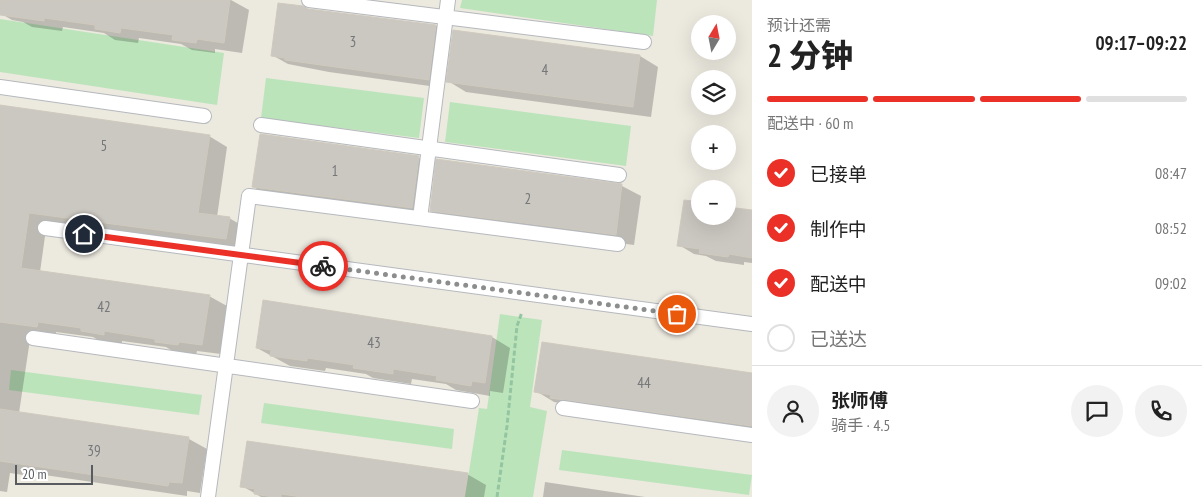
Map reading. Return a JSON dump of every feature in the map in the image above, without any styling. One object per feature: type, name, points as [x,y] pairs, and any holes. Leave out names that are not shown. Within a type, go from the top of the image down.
[{"type":"lane","points":[[309,0],[644,42]]},
{"type":"lane","points":[[420,218],[448,0]]},
{"type":"lane","points":[[0,87],[204,116]]},
{"type":"lane","points":[[261,125],[619,175]]},
{"type":"lane","points":[[208,497],[249,196],[618,244]]},
{"type":"lane","points":[[46,228],[752,324]]},
{"type":"lane","points":[[34,338],[472,401]]},
{"type":"lane","points":[[562,408],[752,435]]},
{"type":"path","points":[[497,497],[518,326],[527,294]]},
{"type":"green space","points":[[462,0],[657,0],[653,36],[460,8]]},
{"type":"green space","points":[[0,19],[224,53],[217,105],[0,72]]},
{"type":"green space","points":[[266,78],[424,98],[419,138],[261,118]]},
{"type":"green space","points":[[450,102],[631,126],[626,166],[445,142]]},
{"type":"green space","points":[[500,314],[542,320],[530,407],[547,411],[533,497],[465,497],[479,408],[487,409]]},
{"type":"green space","points":[[11,370],[202,395],[199,415],[9,390]]},
{"type":"green space","points":[[264,403],[454,429],[452,449],[261,423]]},
{"type":"green space","points":[[562,450],[752,475],[749,495],[559,470]]},
{"type":"building","points":[[0,0],[230,0],[224,43],[197,39],[196,43],[172,40],[173,35],[121,28],[120,33],[95,29],[95,25],[44,18],[44,21],[0,15]]},
{"type":"building","points":[[278,3],[303,6],[308,9],[436,25],[429,80],[285,60],[285,58],[271,56]]},
{"type":"building","points":[[453,30],[640,55],[633,107],[446,82]]},
{"type":"building","points":[[0,105],[210,135],[198,213],[230,217],[226,239],[29,213],[21,268],[210,295],[202,345],[179,342],[178,345],[155,342],[155,339],[104,331],[104,335],[81,331],[81,328],[38,322],[37,327],[0,322]]},
{"type":"building","points":[[260,134],[419,156],[412,208],[252,187]]},
{"type":"building","points":[[436,159],[622,184],[616,235],[430,211]]},
{"type":"building","points":[[684,200],[691,201],[691,225],[736,225],[736,208],[752,210],[752,258],[729,254],[728,257],[699,253],[700,249],[677,246]]},
{"type":"building","points":[[263,300],[492,336],[485,383],[472,381],[471,386],[436,380],[437,376],[393,369],[393,374],[353,368],[354,365],[307,358],[307,361],[270,356],[271,350],[256,348]]},
{"type":"building","points":[[542,342],[752,373],[752,426],[550,398],[551,395],[534,392]]},
{"type":"building","points":[[0,409],[189,437],[182,483],[169,482],[168,486],[0,461]]},
{"type":"building","points":[[247,441],[468,473],[464,497],[302,497],[281,494],[281,497],[273,497],[254,494],[255,489],[240,487]]},
{"type":"way so far","points":[[323,266],[677,314]]},
{"type":"route","points":[[84,234],[323,266]]}]
